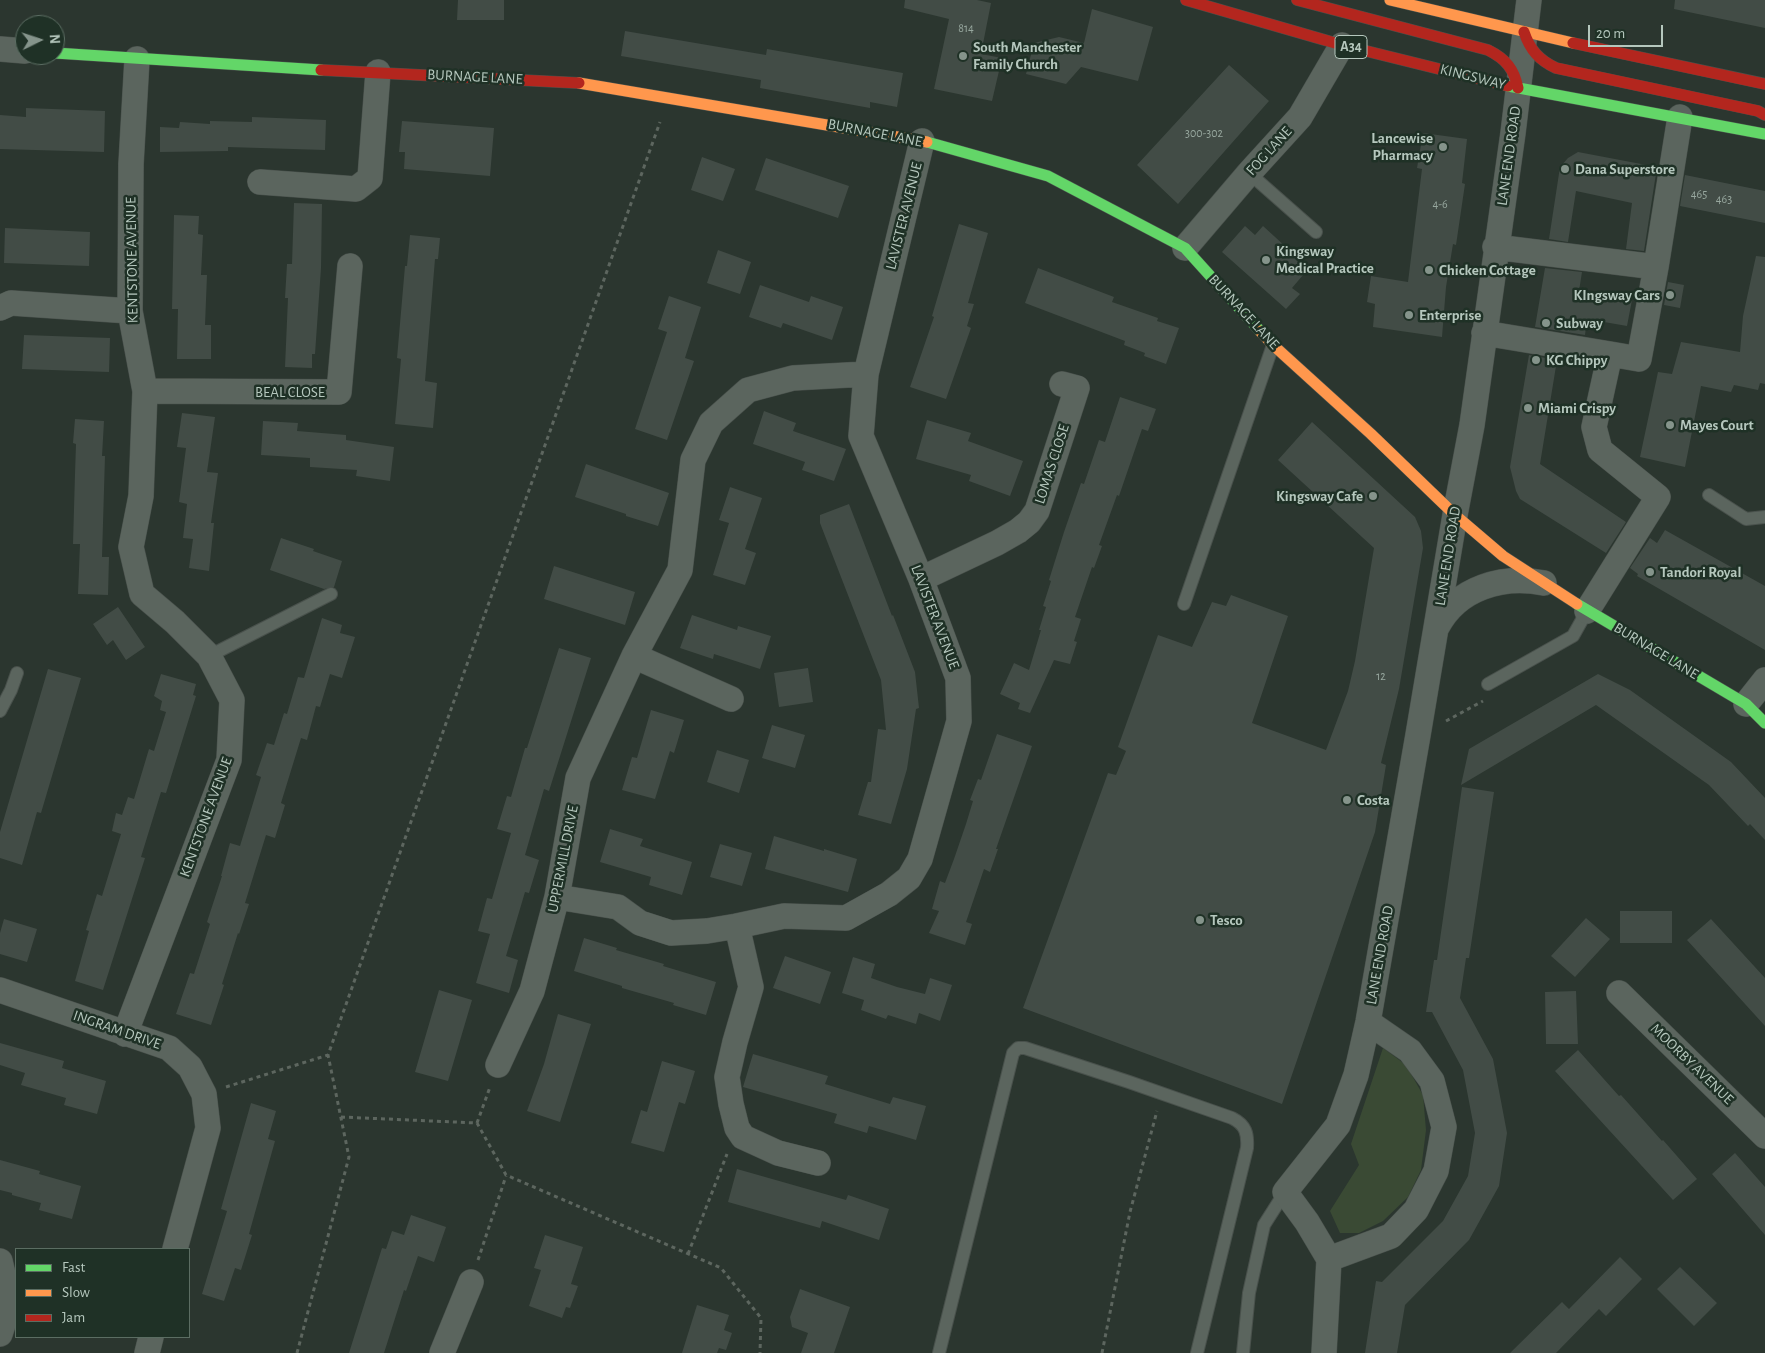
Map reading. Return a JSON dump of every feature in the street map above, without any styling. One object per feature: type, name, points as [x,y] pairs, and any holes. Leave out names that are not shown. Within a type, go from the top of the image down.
[{"type":"main road","name":"KINGSWAY","points":[[1186,0],[1211,3],[1342,45],[1518,88],[1765,134]]},
{"type":"main road","points":[[1297,0],[1405,8],[1765,84]]},
{"type":"main road","points":[[1405,8],[1502,56],[1510,64],[1516,76],[1518,88]]},
{"type":"main road","points":[[1524,32],[1530,50],[1536,57],[1556,68],[1758,111],[1765,115]]},
{"type":"main road","name":"BURNAGE LANE","points":[[65,54],[587,83],[922,141],[1048,176],[1185,248],[1273,346],[1371,434],[1455,515],[1503,556],[1587,611],[1746,704],[1765,723]]},
{"type":"street","points":[[1518,88],[1529,0]]},
{"type":"street","name":"FOG LANE","points":[[1185,248],[1249,172],[1300,117],[1342,45]]},
{"type":"street","points":[[0,49],[15,50]]},
{"type":"street","name":"KENTSTONE AVENUE","points":[[125,1034],[229,760],[232,700],[209,656],[175,622],[142,594],[131,547],[141,496],[145,391],[130,311],[131,164],[137,59]]},
{"type":"street","points":[[260,182],[356,189],[370,178],[378,72]]},
{"type":"street","name":"LANE END ROAD","points":[[1285,1192],[1338,1125],[1356,1075],[1368,1022],[1470,436],[1518,88]]},
{"type":"street","points":[[1484,333],[1639,359],[1680,117]]},
{"type":"street","name":"LAVISTER AVENUE","points":[[557,898],[618,907],[640,923],[670,933],[707,931],[784,916],[846,918],[889,894],[902,884],[909,878],[920,859],[958,720],[958,678],[921,579],[861,436],[866,374],[922,141]]},
{"type":"street","points":[[1496,247],[1656,267]]},
{"type":"street","name":"BEAL CLOSE","points":[[145,391],[339,392],[350,266]]},
{"type":"street","points":[[0,308],[11,303],[130,311]]},
{"type":"street","points":[[1587,611],[1658,498],[1600,450],[1594,427],[1610,354]]},
{"type":"street","name":"UPPERMILL DRIVE","points":[[498,1065],[532,991],[557,898],[578,778],[634,656],[680,570],[693,460],[711,423],[748,390],[793,378],[866,374]]},
{"type":"street","name":"LOMAS CLOSE","points":[[921,579],[997,544],[1018,532],[1037,511],[1077,388],[1062,384]]},
{"type":"street","name":"BURNAGE LANE","points":[[1436,629],[1448,610],[1468,594],[1482,587],[1504,581],[1517,580],[1544,583]]},
{"type":"street","points":[[634,656],[731,699]]},
{"type":"street","points":[[1746,704],[1765,680]]},
{"type":"street","points":[[737,926],[751,987],[727,1077],[737,1128],[743,1137],[778,1153],[818,1163]]},
{"type":"street","name":"INGRAM DRIVE","points":[[0,990],[168,1048],[190,1067],[204,1094],[208,1128],[175,1248]]},
{"type":"street","name":"MOORBY AVENUE","points":[[1619,993],[1765,1136]]},
{"type":"street","name":"LANE END ROAD","points":[[1329,1259],[1391,1236],[1416,1210],[1436,1171],[1444,1127],[1432,1081],[1410,1051],[1368,1022]]},
{"type":"street","points":[[1285,1192],[1307,1222],[1329,1259],[1324,1353]]},
{"type":"street","points":[[0,1261],[4,1274],[6,1315],[0,1334]]},
{"type":"street","points":[[442,1353],[471,1282]]},
{"type":"street","points":[[147,1353],[151,1338]]},
{"type":"lane","points":[[1249,172],[1316,232]]},
{"type":"lane","points":[[1184,604],[1273,346]]},
{"type":"lane","points":[[1709,495],[1746,519],[1765,517]]},
{"type":"lane","points":[[209,656],[331,594]]},
{"type":"lane","points":[[1488,684],[1573,636],[1587,611]]},
{"type":"lane","points":[[0,711],[17,673]]},
{"type":"lane","points":[[940,1353],[1013,1053],[1018,1048],[1025,1048],[1162,1094],[1239,1122],[1244,1127],[1248,1137],[1247,1148],[1197,1353]]},
{"type":"lane","points":[[1243,1353],[1250,1293],[1264,1225],[1285,1192]]},
{"type":"path","points":[[297,1353],[349,1157],[328,1055],[670,96]]},
{"type":"path","points":[[1418,735],[1488,698],[1488,684]]},
{"type":"path","points":[[204,1094],[328,1055]]},
{"type":"path","points":[[498,1065],[477,1123],[506,1176],[721,1268],[761,1318],[760,1353]]},
{"type":"path","points":[[1102,1353],[1130,1212],[1162,1094]]},
{"type":"path","points":[[341,1117],[477,1123]]},
{"type":"path","points":[[688,1254],[737,1128]]},
{"type":"path","points":[[471,1282],[506,1176]]},
{"type":"green space","points":[[1383,1048],[1406,1065],[1423,1095],[1426,1130],[1421,1170],[1408,1197],[1383,1221],[1359,1233],[1340,1233],[1330,1211],[1359,1165],[1351,1144]]},
{"type":"building","points":[[458,0],[504,0],[504,20],[457,20]]},
{"type":"building","points":[[905,0],[977,0],[991,3],[981,54],[1002,58],[992,101],[934,89],[949,19],[904,8]]},
{"type":"building","points":[[1675,0],[1765,0],[1765,28],[1674,9]]},
{"type":"building","points":[[1092,9],[1153,27],[1138,81],[1081,67],[1066,84],[1026,74],[1034,43],[1059,37],[1084,43]]},
{"type":"building","points":[[625,31],[766,55],[767,49],[903,73],[897,107],[870,102],[870,108],[760,88],[761,80],[621,56]]},
{"type":"building","points":[[1229,65],[1269,101],[1178,204],[1137,165]]},
{"type":"building","points":[[26,108],[105,111],[104,152],[0,149],[0,115],[26,117]]},
{"type":"building","points":[[252,117],[326,120],[325,150],[228,147],[228,151],[160,152],[160,127],[179,128],[180,122],[210,124],[210,121],[252,122]]},
{"type":"building","points":[[402,121],[494,128],[490,176],[404,169],[405,152],[399,152]]},
{"type":"building","points":[[1423,133],[1467,139],[1462,183],[1465,184],[1456,245],[1453,244],[1446,287],[1442,337],[1373,327],[1375,304],[1367,302],[1371,276],[1408,282],[1422,169],[1417,168]]},
{"type":"building","points":[[1578,152],[1657,167],[1644,251],[1626,249],[1632,203],[1576,191],[1568,242],[1549,239],[1560,167],[1568,158]]},
{"type":"building","points":[[702,157],[735,169],[723,201],[691,190]]},
{"type":"building","points":[[766,158],[849,186],[838,218],[755,190]]},
{"type":"building","points":[[1685,175],[1765,191],[1765,223],[1680,206]]},
{"type":"building","points":[[294,203],[322,204],[321,268],[315,354],[312,354],[312,368],[285,367],[288,298],[285,298],[287,264],[292,264]]},
{"type":"building","points":[[174,215],[199,216],[198,234],[203,235],[201,275],[207,275],[205,325],[211,325],[211,359],[177,359],[178,309],[172,309]]},
{"type":"building","points":[[959,224],[988,233],[968,303],[974,304],[967,326],[971,328],[946,399],[910,387],[934,317],[932,316]]},
{"type":"building","name":"Kingsway Medical Practice","points":[[1245,226],[1255,235],[1263,226],[1309,268],[1292,288],[1300,294],[1286,309],[1222,252]]},
{"type":"building","points":[[5,228],[90,232],[89,266],[4,263]]},
{"type":"building","points":[[410,235],[440,238],[438,259],[435,259],[425,381],[437,383],[433,428],[395,424],[401,359],[397,358],[405,266],[407,266]]},
{"type":"building","points":[[718,250],[751,262],[740,294],[707,283]]},
{"type":"building","name":"Mayes Court","points":[[1756,256],[1765,257],[1765,384],[1760,383],[1758,390],[1734,385],[1731,392],[1701,386],[1685,467],[1640,457],[1658,372],[1672,374],[1681,342],[1740,352],[1743,316]]},
{"type":"building","points":[[1038,268],[1114,297],[1112,302],[1158,318],[1157,321],[1179,328],[1166,364],[1144,356],[1145,353],[1124,345],[1125,341],[1025,303]]},
{"type":"building","points":[[1545,268],[1582,272],[1579,291],[1632,300],[1627,326],[1587,319],[1585,335],[1535,327]]},
{"type":"building","name":"KIngsway Cars","points":[[1668,282],[1684,285],[1680,308],[1664,305]]},
{"type":"building","points":[[760,285],[809,302],[811,296],[843,307],[832,340],[783,323],[781,328],[749,317]]},
{"type":"building","points":[[669,296],[701,307],[685,358],[694,361],[667,440],[635,429],[667,332],[658,329]]},
{"type":"building","points":[[24,335],[110,338],[109,372],[22,369]]},
{"type":"building","points":[[1529,355],[1557,360],[1540,464],[1626,522],[1606,553],[1520,499],[1516,491],[1510,467]]},
{"type":"building","points":[[1120,397],[1156,409],[1148,431],[1142,429],[1119,496],[1117,495],[1099,545],[1102,546],[1094,568],[1092,567],[1075,617],[1081,619],[1074,641],[1077,642],[1070,664],[1054,660],[1030,713],[1018,709],[1020,703],[1000,694],[1014,663],[1029,670],[1041,630],[1039,630],[1046,607],[1043,606],[1051,581],[1049,580],[1064,532],[1081,483],[1084,484],[1099,440],[1105,442]]},
{"type":"building","points":[[764,411],[796,423],[793,431],[846,449],[834,481],[802,470],[805,462],[753,444]]},
{"type":"building","points":[[182,413],[215,417],[207,472],[218,473],[211,523],[214,523],[209,571],[189,568],[193,539],[183,538],[187,504],[179,502],[186,448],[177,447]]},
{"type":"building","points":[[75,419],[104,421],[102,456],[105,456],[102,557],[109,557],[108,595],[78,594],[80,544],[73,544],[76,444],[73,443]]},
{"type":"building","points":[[927,420],[971,433],[968,441],[1023,461],[1010,496],[969,481],[971,475],[916,459]]},
{"type":"building","points":[[263,421],[298,423],[297,431],[346,435],[346,440],[394,447],[390,481],[356,476],[357,470],[310,467],[310,458],[261,455]]},
{"type":"building","name":"Tesco","points":[[1312,422],[1415,517],[1421,531],[1423,548],[1399,689],[1381,763],[1386,765],[1375,832],[1282,1104],[1023,1008],[1108,773],[1116,775],[1126,751],[1118,747],[1158,635],[1192,647],[1212,602],[1226,606],[1231,595],[1288,616],[1252,723],[1326,750],[1348,691],[1355,661],[1374,548],[1278,460]]},
{"type":"building","points":[[586,464],[669,493],[658,526],[575,497]]},
{"type":"building","points":[[730,487],[762,498],[745,549],[756,553],[745,585],[713,575],[729,523],[719,520]]},
{"type":"building","points":[[849,504],[915,672],[919,708],[916,709],[907,769],[891,824],[858,815],[868,782],[871,782],[878,729],[886,730],[881,680],[820,523],[820,515]]},
{"type":"building","points":[[1665,530],[1765,586],[1765,650],[1637,576],[1638,574],[1630,568],[1650,538],[1657,543]]},
{"type":"building","points":[[281,538],[342,561],[334,587],[324,589],[270,570]]},
{"type":"building","points":[[554,566],[635,592],[625,625],[544,599]]},
{"type":"building","points":[[118,607],[145,647],[126,660],[113,640],[107,645],[93,624]]},
{"type":"building","points":[[692,615],[737,630],[738,626],[771,636],[760,669],[714,654],[713,659],[680,648]]},
{"type":"building","points":[[322,618],[342,625],[340,633],[355,637],[342,678],[330,674],[320,707],[316,706],[307,740],[301,738],[281,803],[285,805],[275,838],[266,835],[245,903],[249,904],[238,933],[211,1025],[176,1014],[190,973],[194,974],[210,924],[207,922],[222,876],[230,843],[240,846],[261,777],[256,775],[267,743],[274,745],[284,713],[287,714],[298,677],[304,678]]},
{"type":"building","points":[[559,648],[591,658],[549,791],[544,789],[525,855],[539,860],[529,893],[525,892],[506,956],[518,960],[509,993],[476,983],[490,934],[478,931],[487,898],[492,899],[511,833],[497,829],[507,796],[511,797],[525,748],[527,748]]},
{"type":"building","points":[[808,668],[813,702],[779,707],[774,673]]},
{"type":"building","points":[[48,669],[81,678],[41,813],[37,812],[22,865],[0,858],[0,832]]},
{"type":"building","points":[[161,674],[196,684],[193,695],[196,696],[166,793],[161,792],[141,857],[145,858],[103,990],[75,981],[89,931],[86,930],[97,894],[102,896],[121,834],[112,831],[116,813],[122,815],[128,797],[134,799],[149,749],[154,751],[166,712],[160,710],[162,701],[154,696]]},
{"type":"building","points":[[1598,674],[1630,690],[1731,762],[1765,798],[1765,840],[1750,824],[1748,826],[1709,785],[1596,705],[1461,785],[1469,749]]},
{"type":"building","points":[[651,710],[684,720],[674,753],[670,751],[655,799],[622,790],[632,757],[637,758]]},
{"type":"building","points":[[772,725],[805,735],[795,768],[762,758]]},
{"type":"building","points":[[997,734],[1032,746],[996,849],[998,849],[990,872],[984,869],[966,922],[972,924],[965,945],[929,933],[939,911],[932,909],[940,881],[945,883],[954,859],[973,801],[970,800],[978,779],[981,780]]},
{"type":"building","points":[[717,750],[749,760],[739,793],[707,782]]},
{"type":"building","points":[[1462,787],[1494,792],[1469,958],[1466,958],[1460,998],[1493,1059],[1507,1133],[1499,1186],[1469,1240],[1405,1305],[1397,1353],[1365,1353],[1376,1281],[1382,1282],[1443,1221],[1468,1176],[1475,1133],[1463,1070],[1432,1012],[1426,1012],[1434,960],[1437,960]]},
{"type":"building","points":[[610,829],[643,839],[640,846],[692,862],[682,895],[649,885],[651,877],[600,862]]},
{"type":"building","points":[[774,836],[857,859],[848,892],[765,869]]},
{"type":"building","points":[[720,844],[752,853],[742,886],[710,877]]},
{"type":"building","points":[[1620,911],[1672,911],[1672,943],[1620,943]]},
{"type":"building","points":[[1586,918],[1610,939],[1575,977],[1551,956]]},
{"type":"building","points":[[4,919],[37,929],[27,962],[0,954],[0,933]]},
{"type":"building","points":[[1711,919],[1765,978],[1765,1026],[1687,940]]},
{"type":"building","points":[[584,938],[617,948],[616,950],[664,964],[663,966],[716,982],[706,1015],[574,971]]},
{"type":"building","points":[[785,956],[831,972],[820,1004],[773,988]]},
{"type":"building","points":[[853,957],[875,964],[871,978],[897,987],[925,994],[930,978],[952,985],[940,1021],[919,1013],[916,1024],[888,1015],[886,1019],[861,1010],[864,1000],[842,993]]},
{"type":"building","points":[[439,990],[472,1000],[448,1081],[415,1072]]},
{"type":"building","points":[[1576,991],[1578,1044],[1546,1044],[1545,992]]},
{"type":"building","points":[[558,1014],[591,1024],[560,1122],[527,1111],[544,1064]]},
{"type":"building","points":[[0,1043],[64,1061],[62,1068],[106,1081],[97,1114],[64,1105],[66,1098],[21,1085],[25,1073],[0,1065]]},
{"type":"building","points":[[1578,1050],[1697,1179],[1673,1200],[1555,1071]]},
{"type":"building","points":[[753,1054],[828,1076],[825,1084],[890,1104],[893,1097],[926,1106],[916,1140],[869,1126],[867,1133],[834,1123],[837,1114],[743,1087]]},
{"type":"building","points":[[662,1061],[695,1071],[685,1104],[679,1102],[664,1152],[631,1143],[641,1110],[647,1112]]},
{"type":"building","points":[[251,1103],[276,1111],[268,1139],[275,1141],[249,1234],[252,1235],[241,1270],[235,1268],[224,1301],[202,1294],[227,1211],[221,1209]]},
{"type":"building","points":[[1735,1153],[1765,1187],[1765,1235],[1712,1174]]},
{"type":"building","points":[[0,1160],[40,1171],[39,1174],[81,1186],[72,1219],[39,1210],[41,1203],[0,1190]]},
{"type":"building","points":[[737,1169],[846,1200],[848,1195],[889,1209],[879,1240],[822,1221],[820,1228],[728,1202]]},
{"type":"building","points":[[411,1215],[446,1227],[434,1262],[418,1256],[406,1291],[404,1290],[384,1353],[349,1353],[382,1248],[386,1249],[392,1231],[404,1235]]},
{"type":"building","points":[[545,1235],[583,1247],[571,1284],[578,1286],[570,1308],[566,1307],[562,1318],[529,1306],[541,1270],[534,1268]]},
{"type":"building","points":[[1620,1257],[1642,1279],[1606,1316],[1599,1309],[1556,1353],[1510,1353],[1562,1302],[1569,1309]]},
{"type":"building","points":[[1680,1267],[1717,1303],[1694,1326],[1657,1289]]},
{"type":"building","points":[[800,1289],[850,1307],[834,1353],[801,1353],[808,1333],[792,1327],[790,1317]]},
{"type":"building","points":[[697,1305],[729,1315],[724,1330],[732,1333],[726,1350],[719,1348],[717,1353],[682,1353]]},
{"type":"traffic: fast","points":[[65,54],[321,70]]},
{"type":"traffic: fast","points":[[1508,86],[1765,134]]},
{"type":"traffic: fast","points":[[927,142],[1048,176],[1185,248],[1260,331]]},
{"type":"traffic: fast","points":[[1577,604],[1746,704],[1765,723]]},
{"type":"traffic: slow","points":[[1390,0],[1573,43]]},
{"type":"traffic: slow","points":[[579,83],[927,142]]},
{"type":"traffic: slow","points":[[1260,331],[1455,515],[1503,556],[1577,604]]},
{"type":"traffic: jam","points":[[1186,0],[1342,45],[1508,86]]},
{"type":"traffic: jam","points":[[1297,0],[1488,50],[1500,57],[1508,65],[1514,75],[1518,88]]},
{"type":"traffic: jam","points":[[1524,32],[1536,54],[1556,68],[1758,111],[1765,115]]},
{"type":"traffic: jam","points":[[1573,43],[1765,84]]},
{"type":"traffic: jam","points":[[321,70],[579,83]]},
{"type":"place","name":"South Manchester Family Church","points":[[963,56]]},
{"type":"place","name":"Lancewise Pharmacy","points":[[1443,147]]},
{"type":"place","name":"Dana Superstore","points":[[1565,169]]},
{"type":"place","name":"Kingsway Medical Practice","points":[[1266,260]]},
{"type":"place","name":"Chicken Cottage","points":[[1429,270]]},
{"type":"place","name":"KIngsway Cars","points":[[1670,295]]},
{"type":"place","name":"Enterprise","points":[[1409,315]]},
{"type":"place","name":"Subway","points":[[1546,323]]},
{"type":"place","name":"KG Chippy","points":[[1536,360]]},
{"type":"place","name":"Miami Crispy","points":[[1528,408]]},
{"type":"place","name":"Mayes Court","points":[[1670,425]]},
{"type":"place","name":"Kingsway Cafe","points":[[1373,496]]},
{"type":"place","name":"Tandori Royal","points":[[1650,572]]},
{"type":"place","name":"Costa","points":[[1347,800]]},
{"type":"place","name":"Tesco","points":[[1200,920]]}]
